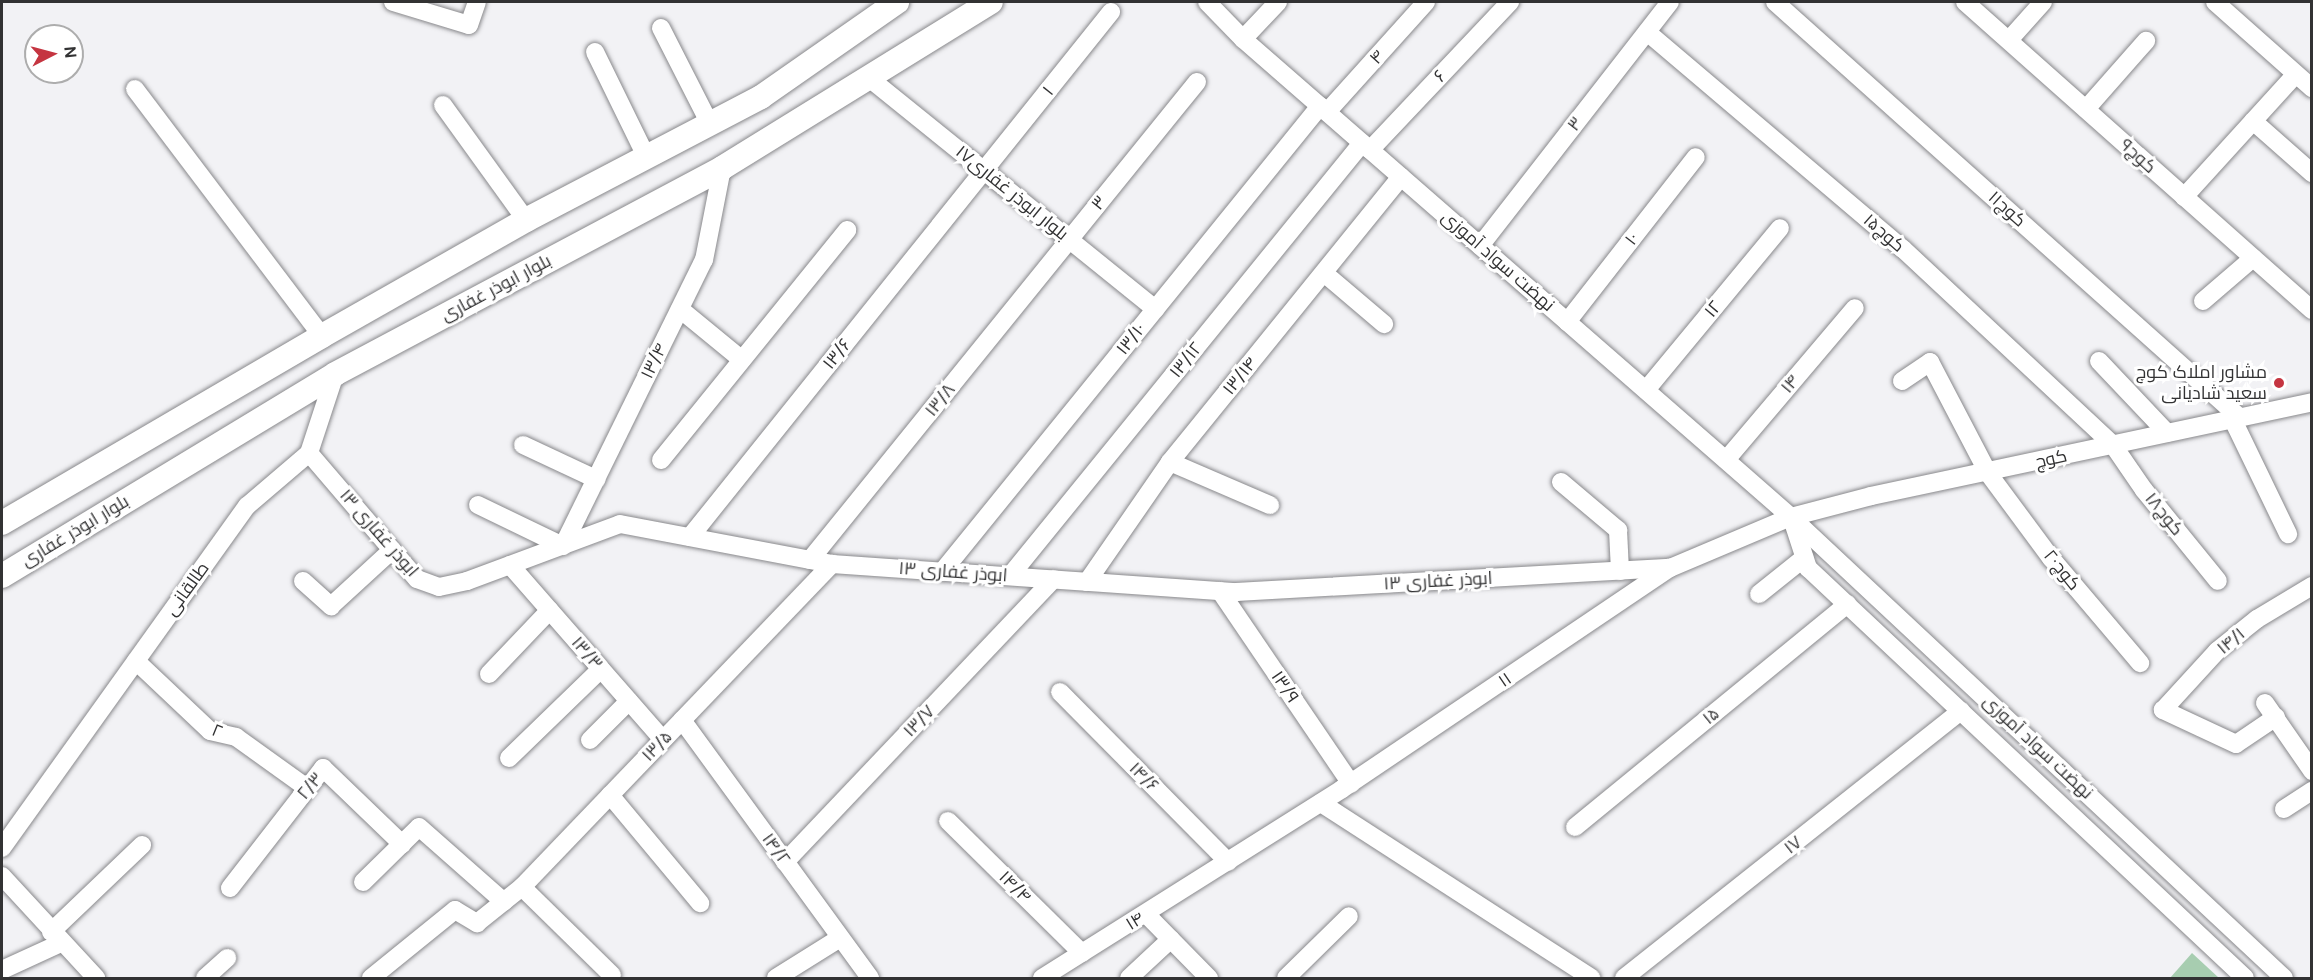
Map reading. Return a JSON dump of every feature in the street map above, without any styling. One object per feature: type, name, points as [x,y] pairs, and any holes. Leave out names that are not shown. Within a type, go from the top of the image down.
[{"type":"main road","points":[[2,523],[526,220],[762,97],[897,2]]},
{"type":"main road","name":"بلوار ابوذر غفاری","points":[[2,576],[335,374],[722,168],[991,2]]},
{"type":"street","points":[[393,2],[469,25],[477,2]]},
{"type":"street","name":"نهضت سواد آموزی","points":[[1207,2],[1243,39],[1791,517],[2284,978]]},
{"type":"street","points":[[1243,39],[1278,2]]},
{"type":"street","name":"۴","points":[[1323,109],[1426,2]]},
{"type":"street","name":"۶","points":[[1366,146],[1510,2]]},
{"type":"street","name":"۳","points":[[1480,246],[1670,2]]},
{"type":"street","name":"۱۱کوچ","points":[[1775,2],[2236,418]]},
{"type":"street","name":"۹کوچ","points":[[1965,2],[2312,310]]},
{"type":"street","points":[[2009,40],[2043,2]]},
{"type":"street","points":[[2215,2],[2312,88]]},
{"type":"street","name":"۱","points":[[984,171],[1111,12]]},
{"type":"street","points":[[661,28],[710,124]]},
{"type":"street","name":"۱۵کوچ","points":[[1647,32],[1903,249],[2114,445]]},
{"type":"street","points":[[2086,109],[2146,41]]},
{"type":"street","points":[[596,52],[646,156]]},
{"type":"street","points":[[2184,197],[2296,74]]},
{"type":"street","name":"بلوار ابوذر غفاری۱۷","points":[[869,78],[1155,309]]},
{"type":"street","name":"۳","points":[[1069,240],[1197,82]]},
{"type":"street","points":[[135,89],[322,336]]},
{"type":"street","points":[[443,105],[526,220]]},
{"type":"street","name":"۱۳/۱۰","points":[[942,572],[1155,309],[1323,109]]},
{"type":"street","points":[[2253,121],[2312,173]]},
{"type":"street","name":"۱۳/۱۲","points":[[1010,576],[1366,146]]},
{"type":"street","name":"۱۰","points":[[1567,322],[1696,157]]},
{"type":"street","name":"۱۳/۴","points":[[563,546],[704,260],[722,168]]},
{"type":"street","name":"۱۳/۶","points":[[690,537],[984,171]]},
{"type":"street","name":"۱۳/۱۴","points":[[1087,582],[1170,462],[1401,177]]},
{"type":"street","name":"۱۲","points":[[1646,390],[1780,228]]},
{"type":"street","points":[[661,460],[847,230]]},
{"type":"street","name":"۱۳/۸","points":[[810,560],[1069,240]]},
{"type":"street","points":[[2203,301],[2253,258]]},
{"type":"street","points":[[1324,273],[1384,324]]},
{"type":"street","name":"۱۴","points":[[1726,460],[1855,308]]},
{"type":"street","points":[[680,309],[742,360]]},
{"type":"street","points":[[2099,361],[2167,433]]},
{"type":"street","name":"۲۰کوچ","points":[[1902,381],[1930,362],[1988,473],[2051,558],[2140,663]]},
{"type":"street","points":[[309,453],[335,374]]},
{"type":"street","name":"کوچ","points":[[1791,517],[1870,496],[1988,473],[2312,402]]},
{"type":"street","points":[[2236,418],[2288,534]]},
{"type":"street","points":[[523,445],[596,480]]},
{"type":"street","name":"۱۸کوچ","points":[[2114,445],[2144,490],[2218,581]]},
{"type":"street","name":"۱۳ ابوذر غفاری","points":[[309,453],[417,579],[439,587],[467,581],[620,524],[832,564],[1236,592],[1670,568]]},
{"type":"street","name":"طالقانی","points":[[2,848],[247,506],[309,453]]},
{"type":"street","points":[[1170,462],[1270,505]]},
{"type":"street","points":[[1561,482],[1618,530],[1620,571]]},
{"type":"street","points":[[478,505],[563,546]]},
{"type":"street","name":"نهضت سواد آموزی","points":[[1791,517],[1808,568],[2245,978]]},
{"type":"street","name":"۱۱","points":[[1228,862],[1351,784],[1670,568],[1791,517]]},
{"type":"street","points":[[303,581],[331,606],[392,550]]},
{"type":"street","points":[[1759,594],[1804,558]]},
{"type":"street","name":"۱۳/۵","points":[[371,978],[455,910],[477,923],[522,887],[832,564]]},
{"type":"street","name":"۱۳/۳","points":[[510,565],[663,740]]},
{"type":"street","name":"۱۳/۷","points":[[785,862],[1054,579]]},
{"type":"street","name":"۱۴/۱","points":[[2309,763],[2270,710],[2236,744],[2163,710],[2217,651],[2257,619],[2312,586]]},
{"type":"street","name":"۱۳/۹","points":[[1220,591],[1351,784]]},
{"type":"street","name":"۱۵","points":[[1575,827],[1847,604]]},
{"type":"street","points":[[489,674],[550,610]]},
{"type":"street","name":"۲","points":[[136,661],[210,731],[236,737],[308,788]]},
{"type":"street","points":[[509,758],[600,669]]},
{"type":"street","name":"۱۴/۶","points":[[1059,692],[1228,862]]},
{"type":"street","points":[[590,740],[629,701]]},
{"type":"street","name":"۱۷","points":[[1624,978],[1643,971],[1961,711]]},
{"type":"street","name":"۱۴/۲","points":[[682,720],[870,978]]},
{"type":"street","name":"۲/۳","points":[[230,888],[323,768],[402,844]]},
{"type":"street","points":[[2284,809],[2312,790]]},
{"type":"street","points":[[610,795],[700,903]]},
{"type":"street","points":[[1321,803],[1591,978]]},
{"type":"street","name":"طالقانی","points":[[2,826],[32,806]]},
{"type":"street","name":"۱۴/۴","points":[[948,821],[1082,953]]},
{"type":"street","points":[[363,882],[419,827],[504,902]]},
{"type":"street","points":[[2,969],[56,938],[142,846]]},
{"type":"street","name":"۱۴","points":[[1042,978],[1228,862]]},
{"type":"street","points":[[2,876],[56,938],[96,978]]},
{"type":"street","points":[[522,887],[612,975]]},
{"type":"street","points":[[1146,914],[1209,978]]},
{"type":"street","points":[[1286,978],[1348,916]]},
{"type":"street","points":[[776,978],[840,938]]},
{"type":"street","points":[[1129,978],[1171,939]]},
{"type":"street","points":[[205,978],[227,958]]},
{"type":"green space","points":[[2192,953],[2219,978],[2170,978]]},
{"type":"place","name":"مشاور املاک کوچ سعید شادیانی","points":[[2279,383]]}]
